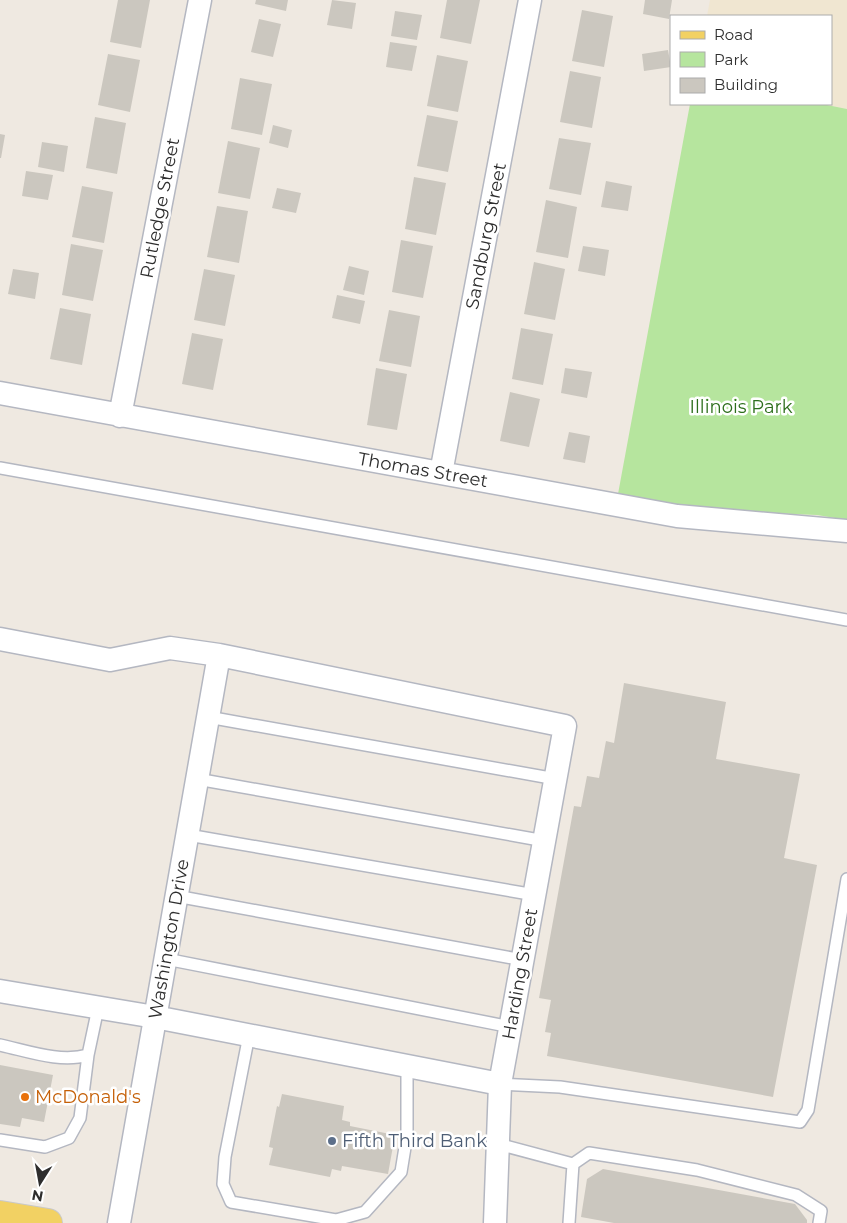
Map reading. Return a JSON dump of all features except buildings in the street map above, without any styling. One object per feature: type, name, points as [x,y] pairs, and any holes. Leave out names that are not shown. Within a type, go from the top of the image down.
[{"type":"main road","points":[[0,1215],[48,1223]]},
{"type":"street","name":"Rutledge Street","points":[[120,416],[200,0]]},
{"type":"street","name":"Sandburg Street","points":[[441,473],[530,0]]},
{"type":"street","name":"Thomas Street","points":[[0,393],[677,516],[847,531]]},
{"type":"street","points":[[0,639],[110,660],[170,648],[219,656]]},
{"type":"street","name":"Washington Drive","points":[[119,1223],[219,656]]},
{"type":"street","name":"Harding Street","points":[[219,656],[565,726],[500,1084],[495,1223]]},
{"type":"street","points":[[0,991],[155,1017],[500,1084]]},
{"type":"lane","points":[[0,468],[847,620]]},
{"type":"lane","points":[[208,717],[556,779]]},
{"type":"lane","points":[[198,779],[545,841]]},
{"type":"lane","points":[[188,835],[535,895]]},
{"type":"lane","points":[[500,1084],[560,1087],[800,1122],[808,1110],[847,878]]},
{"type":"lane","points":[[176,896],[523,960]]},
{"type":"lane","points":[[166,959],[511,1027]]},
{"type":"lane","points":[[0,1140],[45,1147],[70,1138],[80,1118],[88,1055],[98,1008]]},
{"type":"lane","points":[[249,1035],[223,1184],[231,1202],[336,1220],[365,1212],[401,1172],[407,1135],[407,1066]]},
{"type":"lane","points":[[0,1045],[54,1057],[78,1058],[88,1055]]},
{"type":"lane","points":[[498,1144],[573,1164],[589,1153],[698,1170],[796,1195],[821,1212],[819,1223]]},
{"type":"lane","points":[[569,1223],[573,1164]]},
{"type":"shaded area","points":[[710,0],[847,0],[847,109],[827,105],[832,105],[832,15],[707,15]]},
{"type":"green space","name":"Illinois Park","points":[[690,105],[827,105],[847,109],[847,520],[817,515],[714,511],[618,494]]},
{"type":"place","name":"McDonald's","points":[[25,1097]]},
{"type":"place","name":"Fifth Third Bank","points":[[332,1141]]}]
